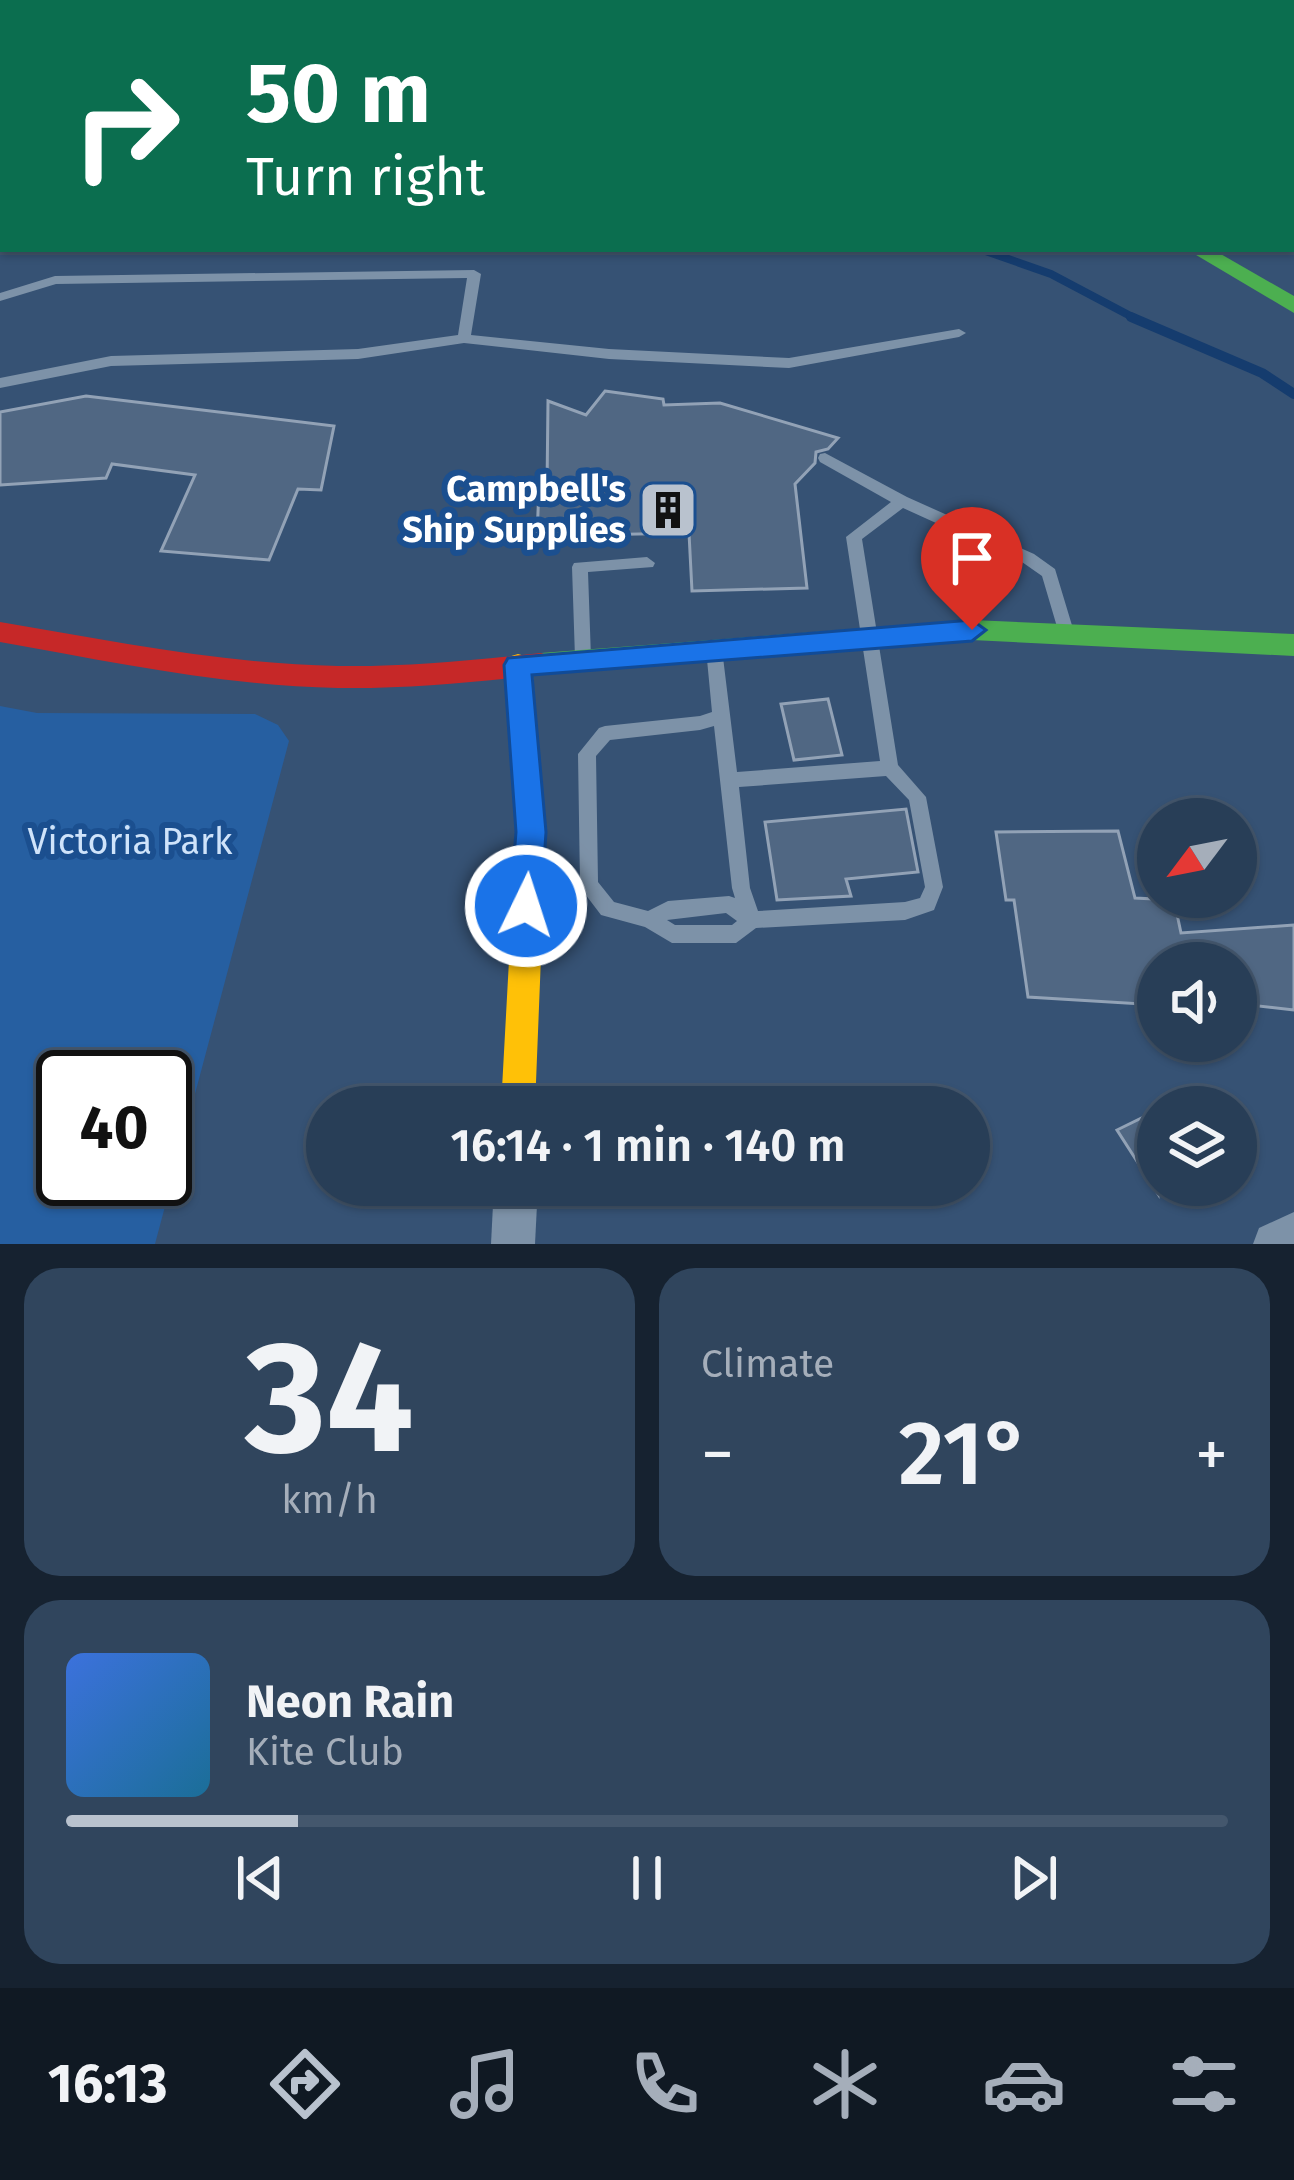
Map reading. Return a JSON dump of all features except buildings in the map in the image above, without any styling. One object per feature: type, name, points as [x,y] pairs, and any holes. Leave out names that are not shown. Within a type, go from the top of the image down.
[{"type":"main road","points":[[1204,252],[1294,306]]},
{"type":"main road","points":[[0,632],[301,676],[383,677],[972,630],[1294,645]]},
{"type":"main road","points":[[518,665],[531,832],[519,1086]]},
{"type":"street","points":[[513,1244],[514,1206]]},
{"type":"street","points":[[1275,1244],[1294,1234]]},
{"type":"lane","points":[[0,297],[55,280],[474,274],[464,338]]},
{"type":"lane","points":[[0,383],[111,361],[358,354],[464,338],[609,354],[788,362],[959,333]]},
{"type":"lane","points":[[825,458],[902,501],[1028,558],[1048,573],[1066,634]]},
{"type":"lane","points":[[722,716],[700,723],[604,733],[586,754],[589,884],[608,909],[650,920],[672,934],[736,934],[752,920],[905,911],[927,904],[934,887],[917,797],[890,768],[854,537],[902,501]]},
{"type":"lane","points":[[584,659],[580,567],[647,563]]},
{"type":"lane","points":[[714,649],[741,888],[752,920]]},
{"type":"lane","points":[[729,779],[890,768]]},
{"type":"green space","name":"Victoria Park","points":[[0,706],[37,713],[255,714],[278,725],[289,741],[192,1105],[192,1050],[36,1050],[36,1206],[165,1206],[155,1244],[0,1244]]},
{"type":"waterway","points":[[989,252],[1051,274],[1138,320]]},
{"type":"waterway","points":[[1131,317],[1138,320]]},
{"type":"waterway","points":[[1138,320],[1262,373],[1294,394]]},
{"type":"traffic: fast","points":[[1202,252],[1294,306]]},
{"type":"traffic: fast","points":[[541,664],[972,630],[1294,645]]},
{"type":"traffic: slow","points":[[518,665],[531,832],[519,1086]]},
{"type":"traffic: jam","points":[[0,632],[288,675],[385,677],[541,664]]},
{"type":"place","name":"Campbell's Ship Supplies","points":[[668,510]]},
{"type":"route","points":[[526,906],[531,832],[518,665],[972,630]]}]
